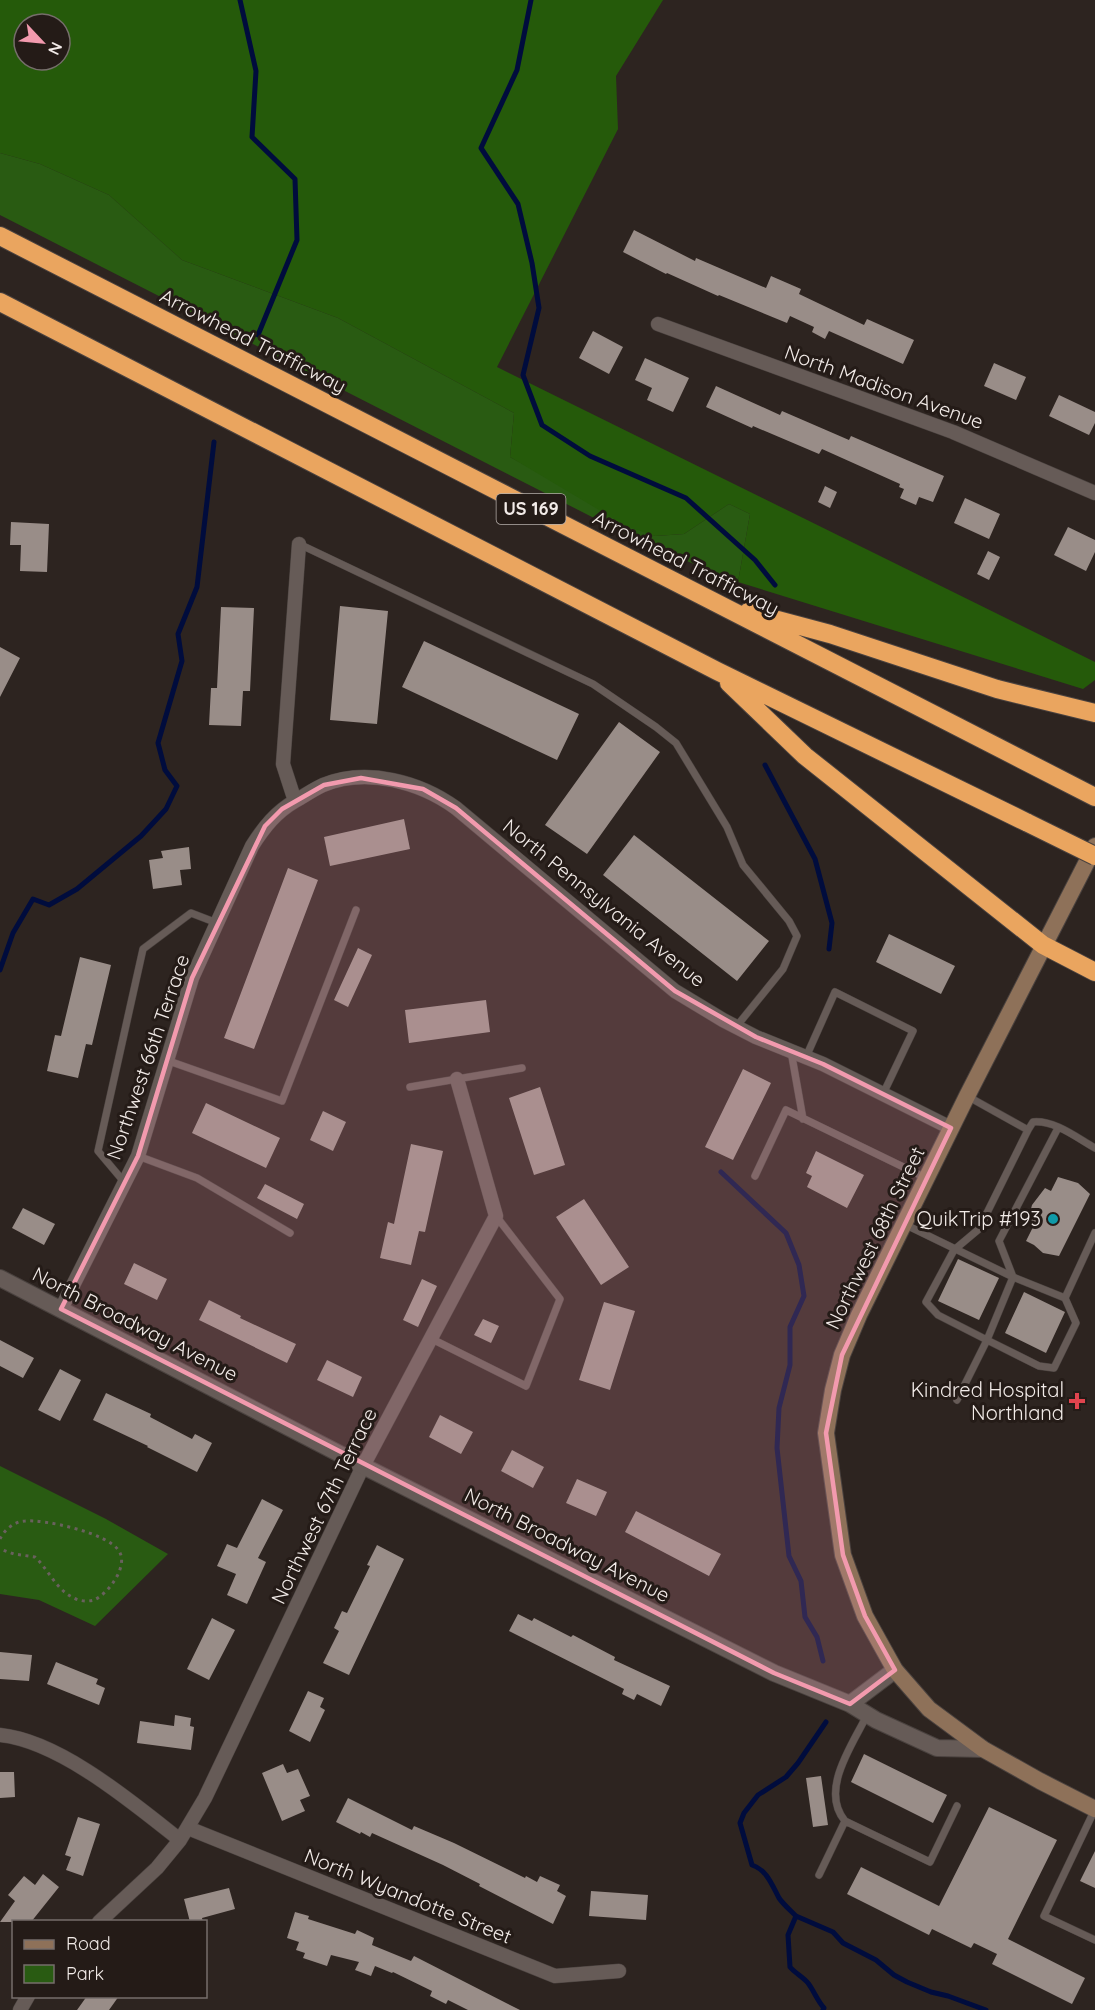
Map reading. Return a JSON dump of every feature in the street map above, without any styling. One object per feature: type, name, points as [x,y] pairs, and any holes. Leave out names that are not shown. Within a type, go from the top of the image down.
[{"type":"highway","name":"Arrowhead Trafficway","points":[[0,236],[1095,797]]},
{"type":"highway","points":[[0,302],[717,671],[1095,856]]},
{"type":"highway","points":[[711,602],[830,634],[997,689],[1095,713]]},
{"type":"highway","points":[[717,671],[805,756],[1043,945],[1095,972]]},
{"type":"main road","name":"Northwest 68th Street","points":[[895,1670],[864,1616],[843,1555],[826,1433],[833,1390],[842,1355],[859,1315],[967,1096],[1095,846]]},
{"type":"main road","points":[[895,1670],[929,1709],[983,1749],[1095,1809]]},
{"type":"street","name":"North Madison Avenue","points":[[658,324],[953,432],[1095,493]]},
{"type":"street","points":[[295,801],[283,764],[299,544]]},
{"type":"street","name":"North Pennsylvania Avenue","points":[[295,801],[324,785],[361,778],[387,779],[423,789],[456,808],[675,991],[736,1027],[823,1064],[951,1128]]},
{"type":"street","name":"Northwest 66th Terrace","points":[[61,1309],[138,1156],[192,978],[252,846],[265,826],[282,809],[295,801]]},
{"type":"street","points":[[457,1079],[496,1216]]},
{"type":"street","name":"Northwest 67th Terrace","points":[[101,1920],[157,1868],[184,1834],[205,1798],[363,1466],[496,1216]]},
{"type":"street","name":"North Broadway Avenue","points":[[0,1278],[363,1466],[774,1673],[850,1704],[937,1748],[983,1749]]},
{"type":"street","points":[[850,1704],[895,1670]]},
{"type":"street","name":"North Wyandotte Street","points":[[0,1735],[24,1739],[95,1776],[184,1834],[555,1976],[619,1971]]},
{"type":"lane","points":[[299,544],[593,684],[656,727],[676,744],[727,827],[743,864],[789,921],[797,936],[783,969],[736,1027]]},
{"type":"lane","points":[[166,1060],[282,1101],[356,910]]},
{"type":"lane","points":[[125,1183],[98,1151],[143,949],[191,913],[217,923]]},
{"type":"lane","points":[[806,1057],[835,992],[913,1031],[883,1094]]},
{"type":"lane","points":[[791,1051],[803,1119]]},
{"type":"lane","points":[[410,1087],[522,1068]]},
{"type":"lane","points":[[967,1096],[1028,1130]]},
{"type":"lane","points":[[755,1176],[786,1110],[927,1178]]},
{"type":"lane","points":[[904,1224],[954,1250],[1065,1298],[1076,1323],[1054,1368],[1039,1366],[938,1315],[926,1302],[954,1250],[979,1229],[1034,1122],[1042,1121],[1095,1148]]},
{"type":"lane","points":[[957,1400],[987,1340],[1013,1277],[999,1241],[1058,1128]]},
{"type":"lane","points":[[138,1156],[197,1178],[290,1233]]},
{"type":"lane","points":[[430,1338],[526,1386],[560,1299],[496,1216]]},
{"type":"lane","points":[[1065,1298],[1095,1233]]},
{"type":"lane","points":[[867,1714],[837,1781],[835,1802],[839,1814],[845,1821],[930,1862],[957,1806]]},
{"type":"lane","points":[[1095,1809],[1044,1916],[1095,1940]]},
{"type":"lane","points":[[819,1875],[845,1821]]},
{"type":"path","points":[[0,1539],[7,1529],[23,1521],[70,1527],[97,1535],[110,1542],[119,1550],[122,1559],[120,1568],[106,1591],[96,1599],[86,1601],[73,1598],[64,1592],[35,1557],[0,1549]]},
{"type":"highlighted area","points":[[361,778],[423,789],[456,808],[675,991],[756,1037],[823,1064],[951,1128],[842,1355],[826,1433],[843,1555],[865,1616],[895,1670],[850,1704],[774,1673],[61,1309],[138,1156],[192,978],[265,826],[282,809],[324,785]]},
{"type":"green space","points":[[0,0],[663,0],[616,76],[618,129],[497,367],[1095,662],[1095,680],[1083,689],[738,582],[750,514],[729,504],[684,534],[655,536],[626,526],[510,457],[514,413],[338,318],[182,260],[109,195],[40,164],[0,153]]},
{"type":"green space","points":[[0,153],[40,164],[109,195],[182,260],[338,318],[514,413],[510,457],[655,536],[684,534],[729,504],[750,514],[738,582],[672,555],[594,518],[0,215]]},
{"type":"green space","points":[[0,1466],[106,1519],[168,1554],[95,1626],[39,1600],[0,1594]]},
{"type":"building","points":[[634,230],[695,261],[696,258],[766,288],[771,276],[801,289],[799,294],[864,325],[867,319],[914,340],[903,364],[829,331],[825,339],[812,332],[814,327],[790,316],[787,323],[666,274],[623,252]]},
{"type":"building","points":[[593,331],[623,347],[609,374],[579,358]]},
{"type":"building","points":[[645,358],[689,378],[673,412],[647,400],[652,388],[635,380]]},
{"type":"building","points":[[994,363],[1026,377],[1016,400],[984,386]]},
{"type":"building","points":[[716,386],[780,415],[782,411],[849,440],[851,436],[944,476],[933,502],[919,497],[916,505],[900,498],[904,489],[899,487],[900,484],[822,449],[819,454],[706,407]]},
{"type":"building","points":[[1059,395],[1095,412],[1095,423],[1089,435],[1049,416]]},
{"type":"building","points":[[825,486],[837,492],[830,508],[818,502]]},
{"type":"building","points":[[965,498],[1000,514],[989,539],[954,523]]},
{"type":"building","points":[[11,522],[49,524],[47,572],[20,571],[21,545],[10,545]]},
{"type":"building","points":[[1068,527],[1095,540],[1095,552],[1086,571],[1054,555]]},
{"type":"building","points":[[988,551],[1000,557],[989,580],[977,574]]},
{"type":"building","points":[[340,606],[388,611],[377,724],[330,720]]},
{"type":"building","points":[[221,607],[254,608],[250,691],[243,691],[241,726],[209,725],[211,688],[217,688]]},
{"type":"building","points":[[424,641],[579,714],[557,760],[402,687]]},
{"type":"building","points":[[0,647],[20,658],[0,697]]},
{"type":"building","points":[[619,722],[660,752],[587,854],[545,825]]},
{"type":"building","points":[[404,819],[410,849],[330,866],[324,837]]},
{"type":"building","points":[[634,835],[769,941],[737,981],[603,875]]},
{"type":"building","points":[[189,847],[191,869],[180,870],[182,885],[153,889],[149,860],[163,858],[161,851]]},
{"type":"building","points":[[288,868],[318,880],[254,1049],[224,1038]]},
{"type":"building","points":[[889,934],[955,966],[941,994],[876,962]]},
{"type":"building","points":[[358,948],[372,955],[348,1007],[334,1000]]},
{"type":"building","points":[[80,957],[111,965],[92,1045],[86,1044],[78,1078],[47,1071],[55,1035],[61,1036]]},
{"type":"building","points":[[486,1000],[490,1032],[409,1043],[405,1010]]},
{"type":"building","points":[[743,1069],[771,1083],[733,1160],[705,1147]]},
{"type":"building","points":[[540,1087],[565,1165],[534,1175],[509,1098]]},
{"type":"building","points":[[206,1103],[280,1138],[266,1168],[192,1133]]},
{"type":"building","points":[[323,1111],[346,1122],[333,1151],[310,1140]]},
{"type":"building","points":[[411,1144],[443,1151],[425,1232],[419,1231],[411,1265],[380,1258],[388,1222],[394,1224]]},
{"type":"building","points":[[816,1151],[864,1175],[847,1208],[807,1187],[812,1176],[806,1173]]},
{"type":"building","name":"QuikTrip #193","points":[[1058,1177],[1078,1183],[1090,1194],[1059,1256],[1043,1253],[1026,1241],[1033,1227],[1027,1224],[1032,1205],[1045,1188],[1051,1191]]},
{"type":"building","points":[[265,1184],[304,1204],[297,1219],[257,1198]]},
{"type":"building","points":[[584,1199],[629,1267],[601,1285],[556,1217]]},
{"type":"building","points":[[23,1208],[55,1224],[44,1245],[12,1228]]},
{"type":"building","points":[[958,1259],[999,1278],[979,1320],[938,1301]]},
{"type":"building","points":[[134,1263],[167,1279],[157,1300],[124,1284]]},
{"type":"building","points":[[422,1279],[437,1286],[418,1327],[403,1320]]},
{"type":"building","points":[[1024,1292],[1065,1312],[1046,1353],[1005,1333]]},
{"type":"building","points":[[209,1300],[241,1316],[240,1318],[296,1344],[287,1363],[199,1320]]},
{"type":"building","points":[[604,1302],[635,1311],[610,1390],[579,1380]]},
{"type":"building","points":[[483,1319],[499,1326],[491,1343],[474,1335]]},
{"type":"building","points":[[0,1340],[34,1358],[23,1378],[0,1366]]},
{"type":"building","points":[[327,1360],[362,1377],[353,1397],[317,1380]]},
{"type":"building","points":[[60,1369],[81,1380],[60,1421],[38,1410]]},
{"type":"building","points":[[106,1393],[151,1414],[150,1417],[192,1439],[195,1434],[212,1443],[197,1472],[93,1420]]},
{"type":"building","points":[[440,1415],[473,1432],[461,1454],[429,1437]]},
{"type":"building","points":[[512,1450],[544,1467],[533,1488],[501,1471]]},
{"type":"building","points":[[577,1479],[607,1492],[596,1516],[566,1503]]},
{"type":"building","points":[[262,1499],[283,1510],[258,1558],[266,1562],[247,1604],[227,1595],[236,1574],[217,1566],[227,1544],[237,1548]]},
{"type":"building","points":[[636,1511],[721,1554],[709,1576],[625,1532]]},
{"type":"building","points":[[377,1545],[404,1559],[349,1675],[323,1663],[339,1631],[334,1628],[342,1611],[347,1613],[370,1566],[367,1565]]},
{"type":"building","points":[[518,1614],[532,1621],[534,1618],[571,1637],[573,1635],[615,1657],[614,1660],[670,1686],[661,1706],[637,1694],[634,1700],[622,1694],[624,1689],[509,1631]]},
{"type":"building","points":[[212,1618],[235,1630],[209,1680],[187,1669]]},
{"type":"building","points":[[0,1652],[32,1655],[29,1681],[0,1679]]},
{"type":"building","points":[[56,1662],[98,1679],[96,1684],[105,1688],[99,1705],[47,1684]]},
{"type":"building","points":[[308,1691],[324,1698],[320,1707],[325,1710],[310,1742],[289,1731]]},
{"type":"building","points":[[175,1715],[191,1718],[190,1726],[194,1727],[191,1750],[137,1743],[140,1721],[174,1726]]},
{"type":"building","points":[[864,1754],[947,1795],[933,1823],[851,1782]]},
{"type":"building","points":[[283,1764],[287,1773],[298,1769],[310,1796],[300,1800],[305,1811],[282,1821],[262,1773]]},
{"type":"building","points":[[0,1772],[14,1772],[15,1797],[0,1798]]},
{"type":"building","points":[[821,1776],[828,1825],[813,1827],[806,1778]]},
{"type":"building","points":[[348,1798],[412,1830],[414,1826],[525,1878],[526,1876],[537,1882],[540,1876],[560,1885],[557,1891],[566,1896],[553,1924],[443,1865],[372,1833],[370,1837],[361,1832],[360,1834],[336,1822]]},
{"type":"building","points":[[989,1807],[1057,1840],[1008,1939],[1085,1978],[1072,2004],[992,1964],[997,1954],[974,1943],[971,1948],[932,1929],[929,1935],[847,1894],[861,1867],[939,1906]]},
{"type":"building","points":[[78,1817],[100,1824],[83,1876],[66,1870],[71,1857],[65,1855]]},
{"type":"building","points":[[1095,1851],[1095,1888],[1080,1881]]},
{"type":"building","points":[[43,1874],[59,1887],[33,1920],[0,1922],[15,1901],[8,1895],[24,1876],[35,1885]]},
{"type":"building","points":[[229,1888],[235,1909],[202,1918],[202,1920],[189,1920],[184,1899]]},
{"type":"building","points":[[591,1891],[648,1895],[646,1920],[589,1916]]},
{"type":"building","points":[[295,1912],[309,1916],[308,1919],[355,1934],[357,1930],[374,1938],[372,1945],[411,1961],[414,1956],[520,2010],[468,2010],[448,2000],[446,2004],[430,1996],[432,1991],[375,1966],[371,1976],[355,1970],[359,1962],[331,1955],[327,1966],[303,1958],[305,1953],[296,1950],[299,1942],[287,1938]]},
{"type":"building","points":[[86,1998],[118,1998],[109,2010],[77,2010]]},
{"type":"waterway","points":[[240,0],[256,71],[252,137],[295,179],[297,240],[258,335]]},
{"type":"waterway","points":[[531,0],[517,70],[481,148],[518,204],[532,263],[539,308],[523,375],[542,425],[590,456],[686,498],[755,560],[775,585]]},
{"type":"waterway","points":[[0,970],[13,933],[33,899],[49,905],[77,889],[141,836],[166,809],[177,786],[165,770],[158,743],[182,661],[178,634],[197,587],[214,442]]},
{"type":"waterway","points":[[765,765],[815,859],[832,923],[829,949]]},
{"type":"waterway","points":[[721,1172],[786,1233],[799,1265],[804,1296],[790,1327],[790,1365],[779,1408],[777,1448],[789,1556],[801,1581],[805,1617],[817,1637],[823,1661]]},
{"type":"waterway","points":[[823,2010],[824,2008],[808,1983],[790,1967],[788,1935],[796,1916],[781,1900],[762,1870],[752,1865],[740,1823],[744,1813],[758,1795],[786,1777],[798,1763],[826,1722]]},
{"type":"waterway","points":[[796,1916],[833,1932],[843,1943],[876,1960],[894,1975],[907,1982],[986,2010]]},
{"type":"place","name":"QuikTrip #193","points":[[1053,1219]]},
{"type":"place","name":"Kindred Hospital Northland","points":[[1077,1401]]}]
